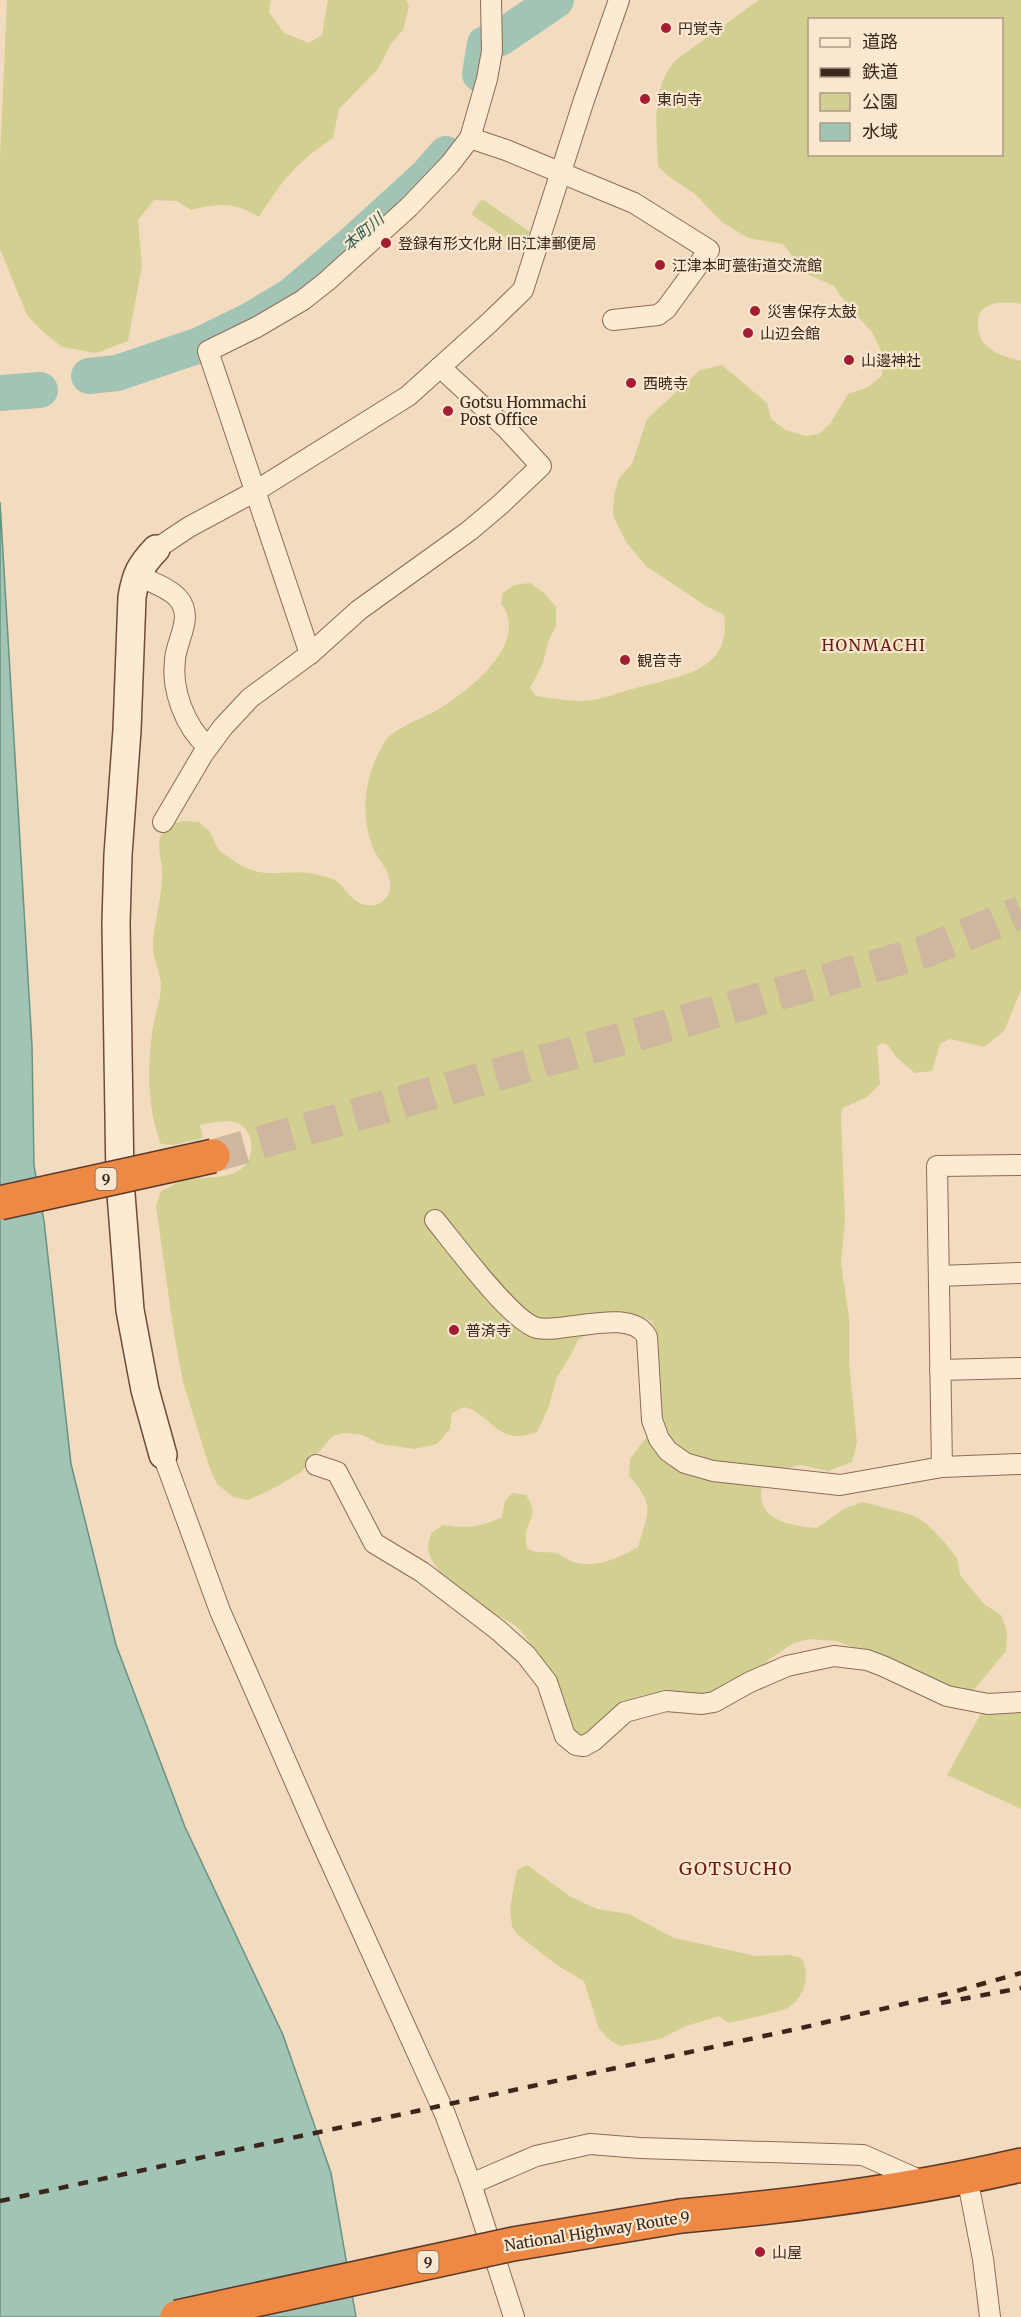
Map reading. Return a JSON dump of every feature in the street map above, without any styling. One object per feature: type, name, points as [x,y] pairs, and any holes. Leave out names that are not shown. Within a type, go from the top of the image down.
[{"type":"highway","name":"9","points":[[0,1204],[213,1156]]},
{"type":"highway","name":"National Highway Route 9","points":[[177,2317],[513,2244],[681,2217],[779,2207],[967,2177],[1021,2165]]},
{"type":"street","points":[[310,654],[208,351],[278,315],[303,300],[327,281],[435,181],[470,138],[492,51],[492,0]]},
{"type":"street","points":[[514,2317],[471,2184],[438,2096],[317,1832],[220,1611],[163,1455],[145,1390],[110,1183],[118,855],[127,730],[132,597],[136,575],[156,549],[189,527],[254,492],[408,396],[523,290],[584,100],[620,0]]},
{"type":"street","points":[[470,138],[506,150],[634,203],[709,250],[666,309],[658,315],[613,320]]},
{"type":"street","points":[[162,822],[208,747],[250,698],[310,654],[359,610],[469,531],[541,466],[507,429],[440,367]]},
{"type":"street","points":[[136,575],[171,592],[178,598],[183,608],[184,625],[174,661],[177,693],[197,737],[208,747]]},
{"type":"street","points":[[942,1467],[937,1166],[1021,1165]]},
{"type":"street","points":[[0,1204],[110,1183]]},
{"type":"street","points":[[435,1221],[512,1312],[531,1326],[543,1328],[611,1322],[635,1325],[643,1329],[647,1336],[652,1420],[659,1439],[668,1451],[685,1463],[713,1471],[840,1485],[942,1467],[1021,1464]]},
{"type":"street","points":[[939,1276],[1021,1273]]},
{"type":"street","points":[[940,1370],[1021,1368]]},
{"type":"street","points":[[316,1465],[337,1473],[374,1543],[422,1572],[498,1630],[526,1655],[547,1682],[565,1736],[576,1745],[584,1746],[593,1741],[625,1712],[666,1701],[702,1704],[714,1702],[750,1682],[787,1666],[834,1656],[867,1660],[947,1696],[988,1704],[1021,1702]]},
{"type":"street","points":[[471,2184],[536,2156],[590,2144],[640,2148],[863,2155],[928,2183]]},
{"type":"street","points":[[967,2177],[983,2259],[990,2317]]},
{"type":"green space","points":[[7,0],[271,0],[269,12],[284,33],[309,43],[322,35],[328,0],[406,0],[409,6],[403,30],[390,45],[378,69],[339,109],[333,138],[291,173],[259,217],[234,206],[218,205],[191,210],[177,201],[154,200],[138,220],[142,266],[128,341],[96,353],[62,347],[27,315],[0,249],[0,159]]},
{"type":"green space","points":[[759,0],[1021,0],[1021,304],[1007,302],[992,304],[982,311],[978,325],[981,339],[987,346],[1021,361],[1021,990],[1004,1031],[984,1047],[950,1039],[940,1044],[932,1071],[915,1073],[896,1057],[888,1045],[882,1043],[877,1046],[880,1084],[867,1097],[843,1108],[841,1113],[845,1221],[841,1263],[849,1317],[849,1362],[857,1443],[852,1462],[828,1471],[800,1465],[766,1473],[761,1494],[763,1506],[774,1518],[800,1526],[817,1528],[845,1508],[863,1502],[912,1515],[926,1523],[957,1558],[960,1575],[984,1604],[1001,1615],[1007,1632],[1006,1651],[972,1692],[945,1685],[908,1666],[836,1641],[809,1639],[792,1644],[744,1680],[727,1683],[698,1699],[687,1698],[575,1742],[552,1685],[530,1643],[518,1628],[482,1607],[452,1584],[435,1566],[428,1544],[431,1533],[443,1525],[474,1526],[502,1517],[505,1501],[512,1493],[526,1495],[532,1508],[526,1535],[527,1548],[531,1550],[554,1553],[571,1561],[588,1564],[606,1562],[638,1547],[647,1517],[647,1509],[643,1495],[629,1476],[630,1459],[658,1422],[657,1333],[652,1321],[628,1312],[578,1340],[557,1377],[549,1406],[537,1432],[523,1436],[504,1433],[482,1416],[464,1407],[452,1413],[450,1429],[437,1444],[415,1449],[380,1444],[363,1435],[343,1433],[333,1436],[301,1472],[276,1487],[248,1500],[233,1497],[217,1484],[209,1466],[183,1382],[156,1206],[161,1191],[177,1183],[189,1179],[228,1175],[241,1169],[246,1164],[251,1151],[250,1137],[243,1126],[228,1121],[200,1125],[203,1138],[174,1145],[161,1144],[153,1116],[149,1071],[153,1027],[161,987],[153,946],[162,879],[159,842],[165,828],[179,822],[199,822],[209,831],[220,851],[244,867],[266,873],[309,873],[335,880],[352,898],[366,905],[376,905],[384,900],[389,892],[390,881],[372,845],[366,820],[366,796],[371,771],[388,737],[447,704],[472,685],[495,660],[504,646],[508,632],[508,617],[501,603],[503,593],[514,585],[530,583],[544,593],[556,607],[556,626],[548,642],[543,663],[530,688],[536,696],[589,701],[684,675],[699,669],[711,660],[720,649],[724,634],[724,615],[706,606],[646,566],[626,542],[613,516],[614,495],[619,478],[632,464],[647,419],[700,370],[722,365],[767,403],[771,419],[786,430],[806,436],[819,434],[829,425],[848,394],[868,387],[882,376],[883,355],[872,332],[834,286],[805,273],[783,244],[748,238],[722,222],[695,194],[668,176],[658,166],[657,109],[662,82],[677,59]]},
{"type":"green space","points":[[482,199],[530,232],[520,248],[471,214]]},
{"type":"green space","points":[[984,1708],[1021,1708],[1021,1809],[947,1775]]},
{"type":"green space","points":[[527,1865],[571,1897],[597,1909],[629,1914],[674,1938],[756,1956],[789,1955],[801,1958],[806,1971],[802,1991],[795,2003],[778,2011],[729,2023],[719,2016],[686,2026],[660,2039],[621,2046],[611,2041],[599,2029],[584,1981],[558,1966],[516,1933],[512,1927],[510,1908],[517,1870]]},
{"type":"water","points":[[0,502],[32,1046],[34,1166],[44,1221],[71,1464],[116,1645],[185,1827],[283,2035],[331,2173],[356,2317],[0,2317]]},
{"type":"waterway","name":"本町川","points":[[480,74],[485,44],[500,38],[556,0]]},
{"type":"waterway","name":"本町川","points":[[89,376],[117,373],[200,345],[249,321],[291,296],[428,175],[446,154]]},
{"type":"waterway","name":"本町川","points":[[0,393],[40,390]]},
{"type":"tunnel","points":[[213,1156],[924,952],[1021,912]]},
{"type":"railway","points":[[0,2201],[801,2028],[946,1994],[1021,1973]]},
{"type":"railway","points":[[941,2003],[1021,1988]]},
{"type":"place","name":"円覚寺","points":[[666,28]]},
{"type":"place","name":"東向寺","points":[[645,99]]},
{"type":"place","name":"登録有形文化財 旧江津郵便局","points":[[386,243]]},
{"type":"place","name":"江津本町甍街道交流館","points":[[660,265]]},
{"type":"place","name":"災害保存太鼓","points":[[755,311]]},
{"type":"place","name":"山辺会館","points":[[748,333]]},
{"type":"place","name":"山邊神社","points":[[849,360]]},
{"type":"place","name":"西暁寺","points":[[631,383]]},
{"type":"place","name":"Gotsu Hommachi Post Office","points":[[448,411]]},
{"type":"place","name":"観音寺","points":[[625,660]]},
{"type":"place","name":"普済寺","points":[[454,1330]]},
{"type":"place","name":"山屋","points":[[760,2252]]},
{"type":"district","name":"HONMACHI","points":[[874,645]]},
{"type":"district","name":"GOTSUCHO","points":[[736,1868]]}]
